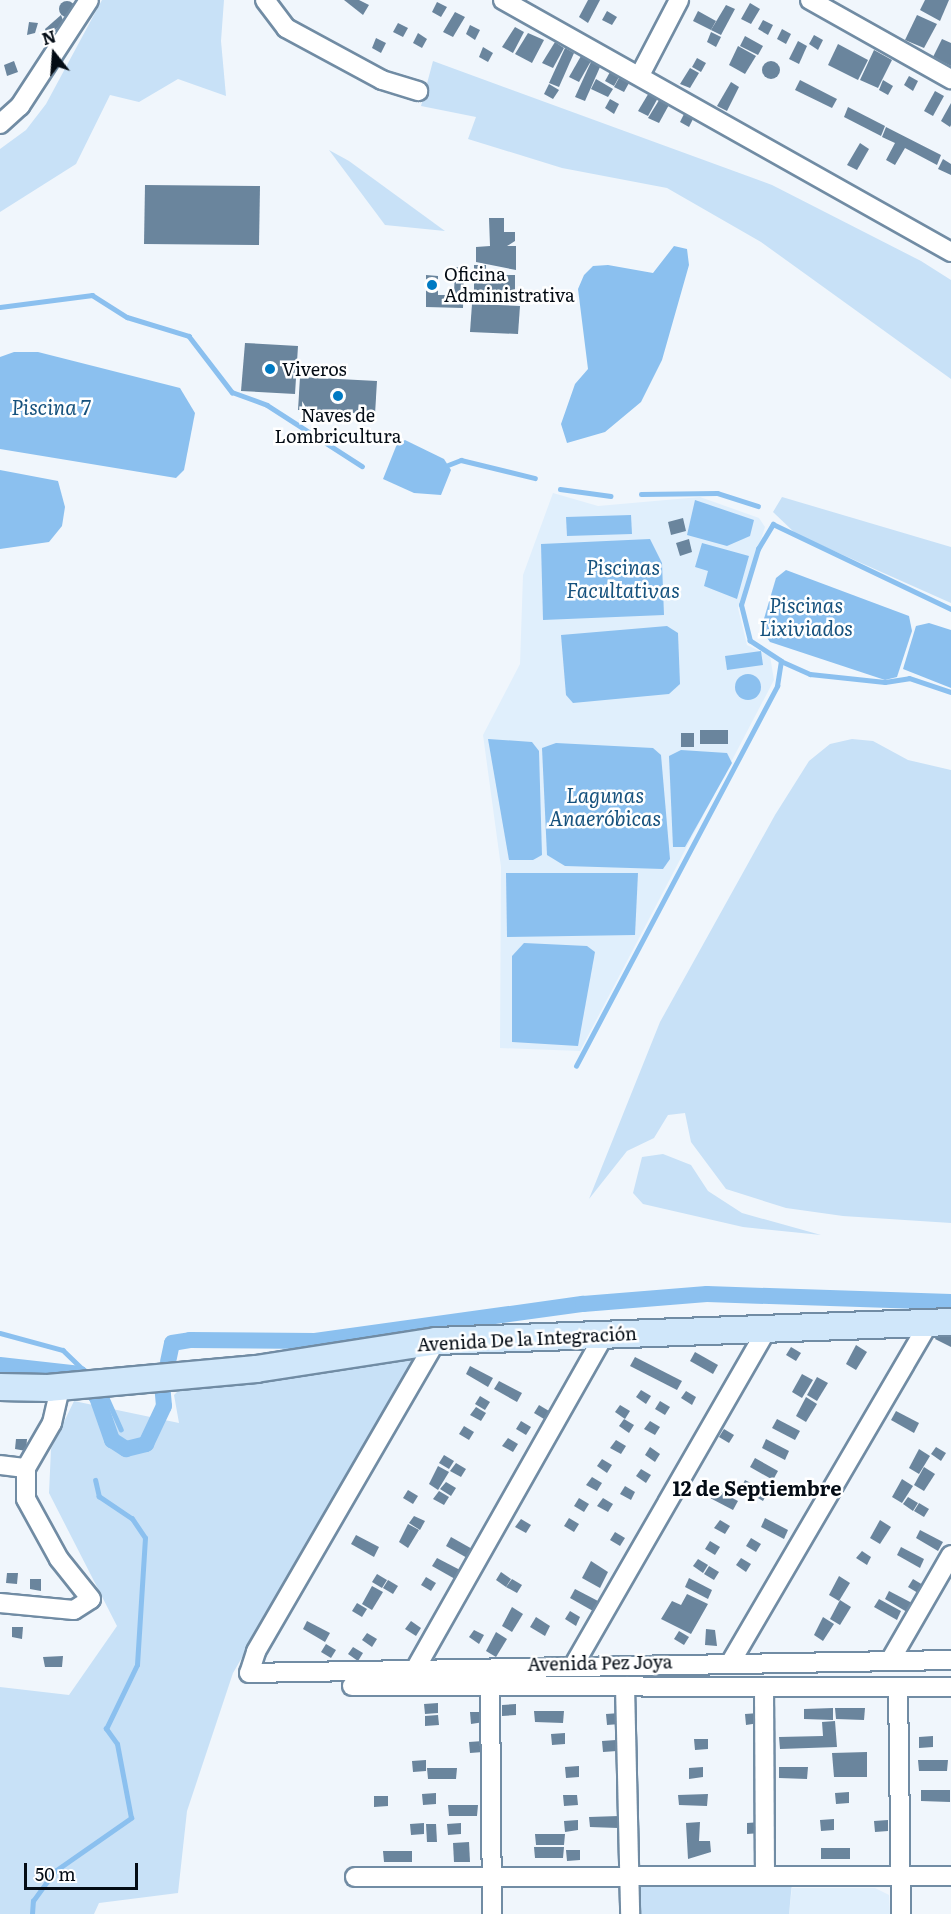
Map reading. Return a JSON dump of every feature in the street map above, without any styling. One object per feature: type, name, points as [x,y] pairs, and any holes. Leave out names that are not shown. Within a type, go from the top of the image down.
[{"type":"street","points":[[0,124],[40,79],[89,0]]},
{"type":"street","points":[[265,0],[286,28],[382,80],[418,90]]},
{"type":"street","points":[[503,0],[951,252]]},
{"type":"street","points":[[639,75],[679,0]]},
{"type":"street","points":[[810,0],[951,79]]},
{"type":"street","points":[[732,1660],[940,1323]]},
{"type":"street","name":"Avenida De la Integración","points":[[0,1387],[68,1385],[106,1379],[256,1369],[436,1341],[604,1335],[768,1325],[940,1323]]},
{"type":"street","points":[[575,1663],[768,1325]]},
{"type":"street","points":[[417,1666],[604,1335]]},
{"type":"street","name":"Avenida Pez Joya","points":[[436,1341],[256,1652],[249,1673],[417,1666],[732,1660],[951,1660]]},
{"type":"street","points":[[0,1603],[75,1610],[91,1599],[37,1522],[26,1498],[26,1468],[46,1438],[68,1385]]},
{"type":"street","points":[[0,1465],[26,1468]]},
{"type":"street","points":[[891,1659],[951,1556]]},
{"type":"street","points":[[490,1684],[492,1914]]},
{"type":"street","name":"Avenida Pez Joya","points":[[352,1686],[490,1684],[764,1688],[951,1687]]},
{"type":"street","points":[[625,1686],[630,1914]]},
{"type":"street","points":[[764,1688],[765,1874]]},
{"type":"street","points":[[898,1688],[901,1914]]},
{"type":"street","points":[[355,1877],[490,1875],[630,1877],[765,1874],[951,1876]]},
{"type":"shaded area","points":[[102,0],[224,0],[221,41],[226,96],[178,79],[139,102],[110,95],[76,164],[0,212],[0,149],[26,130],[46,104]]},
{"type":"shaded area","points":[[433,61],[772,185],[921,261],[951,280],[951,379],[761,242],[667,188],[562,168],[468,139],[476,117],[421,106]]},
{"type":"shaded area","points":[[329,150],[349,161],[445,231],[385,225]]},
{"type":"shaded area","points":[[553,493],[598,506],[700,497],[759,518],[765,527],[738,608],[747,645],[770,656],[774,680],[580,1051],[500,1048],[501,867],[483,735],[520,664],[523,575]]},
{"type":"shaded area","points":[[782,497],[951,547],[951,603],[796,534],[773,512]]},
{"type":"shaded area","points":[[852,739],[873,741],[908,760],[951,770],[951,1223],[843,1216],[786,1208],[726,1189],[691,1142],[685,1113],[668,1115],[654,1138],[627,1151],[589,1199],[660,1022],[775,815],[809,761],[830,744]]},
{"type":"shaded area","points":[[663,1154],[691,1165],[708,1191],[742,1213],[821,1235],[743,1227],[643,1204],[633,1193],[642,1157]]},
{"type":"shaded area","points":[[422,1349],[233,1673],[187,1811],[178,1893],[99,1903],[94,1914],[0,1914],[0,1687],[69,1695],[117,1626],[49,1493],[51,1449],[74,1401],[179,1423],[174,1395],[186,1383]]},
{"type":"shaded area","points":[[640,1882],[792,1882],[789,1914],[640,1914]]},
{"type":"shaded area","points":[[792,1888],[875,1888],[889,1895],[890,1914],[789,1914]]},
{"type":"water","points":[[674,246],[687,249],[689,265],[662,360],[641,402],[605,432],[567,443],[561,424],[575,384],[588,369],[578,289],[584,275],[593,266],[608,265],[653,273]]},
{"type":"water","name":"Piscina 7","points":[[14,352],[38,352],[180,388],[195,413],[184,470],[176,478],[0,449],[0,357]]},
{"type":"water","points":[[405,440],[444,459],[451,470],[441,495],[414,493],[383,479],[397,444]]},
{"type":"water","points":[[0,470],[58,481],[65,507],[62,526],[49,542],[0,549]]},
{"type":"water","points":[[695,500],[754,520],[750,536],[727,546],[687,535]]},
{"type":"water","name":"Piscinas Facultativas","points":[[631,515],[632,534],[567,536],[566,517]]},
{"type":"water","name":"Piscinas Facultativas","points":[[650,539],[662,563],[664,615],[543,620],[541,544]]},
{"type":"water","points":[[702,543],[749,556],[737,599],[704,586],[708,571],[695,567]]},
{"type":"water","name":"Piscinas Lixiviados","points":[[786,570],[909,616],[912,631],[897,677],[885,680],[770,642],[761,629],[776,578]]},
{"type":"water","points":[[929,623],[951,630],[951,688],[903,669],[916,626]]},
{"type":"water","points":[[667,626],[678,633],[680,684],[669,694],[573,703],[566,695],[561,635]]},
{"type":"water","points":[[761,651],[763,665],[727,670],[725,656]]},
{"type":"water","points":[[748,674],[757,678],[761,687],[757,696],[748,700],[739,696],[735,687],[739,678]]},
{"type":"water","name":"Lagunas Anaeróbicas","points":[[488,739],[532,742],[539,751],[542,855],[533,860],[509,860]]},
{"type":"water","name":"Lagunas Anaeróbicas","points":[[556,743],[653,748],[661,755],[670,859],[663,869],[565,866],[547,855],[542,748]]},
{"type":"water","name":"Lagunas Anaeróbicas","points":[[681,750],[727,753],[732,763],[685,847],[673,847],[669,756]]},
{"type":"water","name":"Lagunas Anaeróbicas","points":[[506,873],[638,873],[635,935],[507,937]]},
{"type":"water","points":[[524,943],[587,946],[595,952],[578,1046],[512,1042],[512,956]]},
{"type":"building","points":[[344,0],[359,0],[369,5],[363,15]]},
{"type":"building","points":[[588,0],[600,0],[588,23],[579,17]]},
{"type":"building","points":[[925,0],[949,0],[940,21],[920,10]]},
{"type":"building","points":[[67,1],[75,9],[67,17],[59,9]]},
{"type":"building","points":[[437,2],[447,7],[441,17],[432,12]]},
{"type":"building","points":[[750,3],[760,9],[751,24],[741,19]]},
{"type":"building","points":[[726,5],[735,9],[721,35],[711,30]]},
{"type":"building","points":[[607,11],[617,17],[612,25],[602,20]]},
{"type":"building","points":[[698,11],[716,21],[711,30],[693,21]]},
{"type":"building","points":[[455,12],[465,17],[453,37],[443,32]]},
{"type":"building","points":[[61,15],[64,23],[47,36],[45,29]]},
{"type":"building","points":[[917,15],[937,24],[924,48],[905,40]]},
{"type":"building","points":[[763,20],[773,25],[768,35],[758,29]]},
{"type":"building","points":[[29,22],[38,23],[35,33],[27,35]]},
{"type":"building","points":[[398,23],[408,28],[403,37],[393,32]]},
{"type":"building","points":[[470,25],[480,30],[475,40],[466,34]]},
{"type":"building","points":[[515,27],[524,32],[513,53],[502,47]]},
{"type":"building","points":[[782,29],[791,34],[786,44],[777,39]]},
{"type":"building","points":[[711,32],[721,37],[716,47],[707,42]]},
{"type":"building","points":[[418,33],[427,39],[422,48],[413,43]]},
{"type":"building","points":[[528,33],[544,40],[532,63],[515,54]]},
{"type":"building","points":[[814,35],[823,40],[818,50],[809,44]]},
{"type":"building","points":[[745,36],[763,46],[758,55],[740,46]]},
{"type":"building","points":[[376,38],[386,43],[381,53],[372,48]]},
{"type":"building","points":[[942,39],[951,43],[951,66],[933,57]]},
{"type":"building","points":[[798,41],[807,46],[799,64],[789,59]]},
{"type":"building","points":[[555,42],[564,48],[553,68],[542,63]]},
{"type":"building","points":[[838,44],[868,60],[858,80],[828,65]]},
{"type":"building","points":[[738,46],[756,56],[745,74],[729,65]]},
{"type":"building","points":[[483,47],[493,53],[488,62],[479,57]]},
{"type":"building","points":[[565,48],[574,53],[559,87],[549,83]]},
{"type":"building","points":[[874,50],[892,60],[878,88],[860,80]]},
{"type":"building","points":[[581,56],[591,61],[579,82],[569,77]]},
{"type":"building","points":[[697,58],[706,63],[701,72],[692,67]]},
{"type":"building","points":[[14,61],[18,72],[7,76],[4,65]]},
{"type":"building","points":[[771,61],[777,64],[780,70],[777,76],[771,79],[765,76],[762,70],[765,64]]},
{"type":"building","points":[[591,62],[600,67],[585,101],[575,97]]},
{"type":"building","points":[[690,68],[699,73],[690,88],[680,84]]},
{"type":"building","points":[[610,72],[619,77],[614,86],[605,81]]},
{"type":"building","points":[[909,76],[918,81],[913,91],[904,85]]},
{"type":"building","points":[[619,78],[629,83],[624,92],[614,87]]},
{"type":"building","points":[[596,79],[613,89],[608,97],[591,89]]},
{"type":"building","points":[[800,80],[837,99],[832,108],[795,90]]},
{"type":"building","points":[[883,80],[893,86],[888,95],[879,90]]},
{"type":"building","points":[[731,82],[739,87],[727,111],[717,106]]},
{"type":"building","points":[[549,84],[559,90],[553,99],[544,94]]},
{"type":"building","points":[[650,91],[659,96],[648,116],[638,111]]},
{"type":"building","points":[[935,91],[944,96],[933,116],[924,111]]},
{"type":"building","points":[[661,97],[670,103],[659,123],[648,118]]},
{"type":"building","points":[[610,99],[619,104],[614,114],[605,108]]},
{"type":"building","points":[[951,103],[951,125],[950,127],[941,121]]},
{"type":"building","points":[[848,107],[885,126],[881,136],[844,117]]},
{"type":"building","points":[[685,112],[694,117],[689,127],[680,122]]},
{"type":"building","points":[[886,127],[941,155],[937,165],[905,148],[895,165],[886,160],[895,143],[882,137]]},
{"type":"building","points":[[860,143],[869,149],[857,170],[847,165]]},
{"type":"building","points":[[943,159],[951,164],[951,175],[938,169]]},
{"type":"building","points":[[145,185],[260,186],[259,245],[144,244]]},
{"type":"building","points":[[489,218],[504,218],[504,232],[515,232],[515,241],[507,246],[516,246],[516,270],[476,262],[476,247],[490,246]]},
{"type":"building","points":[[474,265],[486,265],[486,275],[515,275],[515,292],[474,298]]},
{"type":"building","points":[[455,267],[464,268],[463,308],[426,307],[426,275],[438,276],[438,295],[454,295]]},
{"type":"building","points":[[472,304],[520,306],[518,334],[470,332]]},
{"type":"building","name":"Viveros","points":[[245,343],[298,346],[295,394],[241,391]]},
{"type":"building","name":"Naves de Lombricultura","points":[[300,377],[377,381],[375,414],[298,410]]},
{"type":"building","points":[[683,518],[686,531],[671,535],[668,522]]},
{"type":"building","points":[[689,539],[692,552],[680,556],[676,543]]},
{"type":"building","points":[[700,730],[728,730],[728,744],[700,744]]},
{"type":"building","points":[[681,733],[694,733],[694,747],[681,747]]},
{"type":"building","points":[[940,1330],[951,1336],[951,1347],[935,1339]]},
{"type":"building","points":[[856,1345],[867,1352],[856,1370],[846,1364]]},
{"type":"building","points":[[791,1347],[801,1353],[796,1361],[786,1355]]},
{"type":"building","points":[[695,1352],[718,1365],[713,1374],[690,1361]]},
{"type":"building","points":[[635,1357],[682,1381],[677,1390],[630,1366]]},
{"type":"building","points":[[470,1366],[493,1378],[488,1387],[466,1374]]},
{"type":"building","points":[[802,1374],[813,1380],[802,1398],[792,1392]]},
{"type":"building","points":[[817,1377],[828,1383],[817,1401],[807,1395]]},
{"type":"building","points":[[499,1381],[522,1393],[517,1402],[494,1389]]},
{"type":"building","points":[[641,1390],[651,1396],[646,1404],[636,1397]]},
{"type":"building","points":[[686,1391],[696,1397],[692,1405],[681,1398]]},
{"type":"building","points":[[480,1396],[490,1402],[485,1410],[475,1404]]},
{"type":"building","points":[[806,1397],[817,1404],[806,1422],[796,1416]]},
{"type":"building","points":[[660,1401],[670,1407],[665,1415],[655,1409]]},
{"type":"building","points":[[539,1405],[549,1411],[544,1419],[534,1413]]},
{"type":"building","points":[[620,1405],[630,1411],[625,1419],[615,1412]]},
{"type":"building","points":[[476,1407],[486,1413],[481,1421],[470,1415]]},
{"type":"building","points":[[896,1411],[919,1423],[914,1433],[891,1420]]},
{"type":"building","points":[[624,1419],[634,1425],[629,1433],[619,1426]]},
{"type":"building","points":[[777,1419],[800,1431],[795,1440],[772,1428]]},
{"type":"building","points":[[521,1421],[531,1427],[526,1435],[516,1429]]},
{"type":"building","points":[[650,1421],[660,1427],[655,1435],[644,1429]]},
{"type":"building","points":[[464,1426],[474,1432],[469,1440],[459,1434]]},
{"type":"building","points":[[724,1429],[734,1435],[729,1443],[719,1437]]},
{"type":"building","points":[[508,1438],[518,1444],[513,1452],[502,1446]]},
{"type":"building","points":[[16,1439],[27,1439],[26,1451],[15,1449]]},
{"type":"building","points":[[766,1439],[789,1451],[785,1460],[762,1448]]},
{"type":"building","points":[[616,1440],[626,1446],[621,1454],[610,1448]]},
{"type":"building","points":[[650,1447],[660,1454],[655,1462],[645,1455]]},
{"type":"building","points":[[936,1447],[946,1453],[941,1461],[931,1454]]},
{"type":"building","points":[[919,1449],[930,1456],[919,1474],[909,1468]]},
{"type":"building","points":[[444,1455],[454,1461],[449,1469],[439,1463]]},
{"type":"building","points":[[755,1458],[778,1471],[773,1480],[750,1467]]},
{"type":"building","points":[[602,1459],[612,1465],[607,1473],[597,1466]]},
{"type":"building","points":[[456,1463],[466,1469],[461,1477],[450,1471]]},
{"type":"building","points":[[438,1466],[449,1472],[438,1490],[429,1484]]},
{"type":"building","points":[[924,1467],[935,1474],[924,1491],[914,1485]]},
{"type":"building","points":[[641,1469],[651,1475],[646,1483],[636,1476]]},
{"type":"building","points":[[592,1477],[602,1483],[597,1491],[586,1485]]},
{"type":"building","points":[[902,1479],[913,1486],[902,1503],[892,1497]]},
{"type":"building","points":[[745,1480],[768,1492],[763,1501],[741,1488]]},
{"type":"building","points":[[446,1482],[456,1488],[451,1496],[440,1489]]},
{"type":"building","points":[[625,1486],[635,1492],[631,1500],[620,1494]]},
{"type":"building","points":[[715,1489],[738,1501],[733,1510],[710,1498]]},
{"type":"building","points":[[408,1490],[418,1496],[413,1504],[403,1498]]},
{"type":"building","points":[[439,1491],[449,1497],[444,1505],[433,1499]]},
{"type":"building","points":[[908,1497],[918,1503],[913,1511],[903,1504]]},
{"type":"building","points":[[579,1498],[589,1504],[584,1512],[574,1506]]},
{"type":"building","points":[[603,1498],[613,1504],[608,1512],[597,1506]]},
{"type":"building","points":[[919,1503],[929,1509],[924,1517],[914,1511]]},
{"type":"building","points":[[414,1516],[425,1521],[420,1530],[409,1523]]},
{"type":"building","points":[[569,1518],[579,1524],[574,1532],[564,1526]]},
{"type":"building","points":[[765,1518],[788,1530],[784,1539],[761,1527]]},
{"type":"building","points":[[521,1519],[531,1525],[526,1533],[515,1527]]},
{"type":"building","points":[[720,1520],[730,1526],[725,1534],[714,1528]]},
{"type":"building","points":[[880,1520],[891,1527],[880,1544],[870,1538]]},
{"type":"building","points":[[408,1524],[419,1530],[408,1548],[399,1542]]},
{"type":"building","points":[[920,1530],[943,1542],[938,1551],[916,1538]]},
{"type":"building","points":[[615,1532],[625,1538],[620,1546],[610,1540]]},
{"type":"building","points":[[356,1535],[379,1547],[374,1557],[351,1544]]},
{"type":"building","points":[[451,1537],[474,1550],[469,1559],[446,1546]]},
{"type":"building","points":[[751,1538],[761,1544],[756,1552],[746,1546]]},
{"type":"building","points":[[710,1541],[720,1547],[715,1555],[705,1549]]},
{"type":"building","points":[[901,1547],[924,1559],[920,1568],[897,1555]]},
{"type":"building","points":[[862,1551],[871,1557],[867,1565],[856,1558]]},
{"type":"building","points":[[437,1558],[460,1570],[455,1579],[432,1566]]},
{"type":"building","points":[[741,1558],[751,1564],[746,1572],[736,1565]]},
{"type":"building","points":[[698,1559],[708,1565],[703,1573],[693,1566]]},
{"type":"building","points":[[591,1561],[608,1572],[600,1588],[582,1578]]},
{"type":"building","points":[[709,1566],[719,1572],[714,1580],[704,1574]]},
{"type":"building","points":[[501,1572],[511,1579],[506,1587],[496,1580]]},
{"type":"building","points":[[7,1573],[18,1573],[17,1584],[6,1583]]},
{"type":"building","points":[[377,1574],[387,1580],[382,1588],[372,1582]]},
{"type":"building","points":[[839,1576],[850,1583],[839,1601],[829,1595]]},
{"type":"building","points":[[426,1577],[436,1583],[431,1591],[421,1585]]},
{"type":"building","points":[[689,1578],[712,1590],[708,1599],[685,1587]]},
{"type":"building","points":[[30,1579],[41,1579],[41,1591],[30,1589]]},
{"type":"building","points":[[512,1579],[522,1585],[517,1593],[506,1587]]},
{"type":"building","points":[[913,1579],[923,1585],[918,1593],[908,1587]]},
{"type":"building","points":[[388,1580],[398,1586],[393,1594],[383,1588]]},
{"type":"building","points":[[372,1586],[383,1592],[372,1610],[362,1604]]},
{"type":"building","points":[[575,1589],[598,1601],[593,1611],[570,1598]]},
{"type":"building","points":[[889,1591],[912,1603],[907,1612],[885,1599]]},
{"type":"building","points":[[687,1594],[708,1604],[691,1634],[661,1619],[672,1601],[681,1605]]},
{"type":"building","points":[[879,1599],[901,1611],[897,1620],[874,1607]]},
{"type":"building","points":[[840,1600],[851,1607],[840,1625],[830,1619]]},
{"type":"building","points":[[357,1603],[367,1609],[362,1617],[352,1611]]},
{"type":"building","points":[[512,1607],[523,1614],[512,1632],[502,1626]]},
{"type":"building","points":[[570,1611],[580,1617],[576,1626],[565,1619]]},
{"type":"building","points":[[536,1617],[550,1626],[545,1636],[530,1627]]},
{"type":"building","points":[[823,1617],[834,1624],[823,1641],[814,1635]]},
{"type":"building","points":[[307,1621],[330,1633],[325,1642],[303,1629]]},
{"type":"building","points":[[411,1621],[421,1628],[416,1636],[405,1629]]},
{"type":"building","points":[[12,1627],[23,1627],[22,1639],[12,1637]]},
{"type":"building","points":[[706,1629],[715,1630],[717,1646],[705,1645]]},
{"type":"building","points":[[474,1630],[484,1635],[479,1644],[469,1637]]},
{"type":"building","points":[[679,1631],[689,1637],[684,1645],[674,1639]]},
{"type":"building","points":[[496,1632],[507,1639],[496,1657],[486,1651]]},
{"type":"building","points":[[367,1633],[377,1639],[372,1647],[362,1640]]},
{"type":"building","points":[[326,1644],[336,1650],[331,1658],[321,1652]]},
{"type":"building","points":[[353,1647],[363,1653],[358,1661],[348,1654]]},
{"type":"building","points":[[63,1656],[62,1667],[45,1667],[43,1657]]},
{"type":"building","points":[[438,1703],[438,1713],[425,1714],[424,1704]]},
{"type":"building","points":[[516,1704],[516,1715],[502,1716],[502,1705]]},
{"type":"building","points":[[833,1708],[833,1720],[804,1719],[804,1709]]},
{"type":"building","points":[[835,1708],[865,1708],[864,1720],[836,1719]]},
{"type":"building","points":[[534,1711],[564,1711],[563,1723],[535,1722]]},
{"type":"building","points":[[470,1712],[484,1712],[484,1722],[471,1724]]},
{"type":"building","points":[[620,1713],[620,1724],[607,1725],[606,1714]]},
{"type":"building","points":[[759,1713],[759,1723],[746,1725],[745,1714]]},
{"type":"building","points":[[438,1715],[439,1725],[425,1726],[425,1716]]},
{"type":"building","points":[[835,1721],[837,1747],[780,1749],[779,1737],[823,1736],[822,1722]]},
{"type":"building","points":[[565,1733],[565,1744],[552,1745],[551,1734]]},
{"type":"building","points":[[933,1736],[933,1747],[919,1748],[919,1737]]},
{"type":"building","points":[[694,1739],[708,1739],[708,1749],[695,1750]]},
{"type":"building","points":[[616,1740],[617,1751],[603,1752],[602,1741]]},
{"type":"building","points":[[483,1741],[483,1752],[470,1753],[469,1742]]},
{"type":"building","points":[[867,1752],[867,1777],[834,1777],[832,1753]]},
{"type":"building","points":[[426,1760],[426,1771],[413,1772],[412,1761]]},
{"type":"building","points":[[918,1760],[948,1760],[947,1771],[919,1771]]},
{"type":"building","points":[[579,1766],[579,1777],[566,1778],[565,1767]]},
{"type":"building","points":[[703,1767],[703,1777],[689,1779],[689,1768]]},
{"type":"building","points":[[779,1767],[808,1767],[807,1779],[779,1778]]},
{"type":"building","points":[[427,1768],[457,1768],[456,1779],[428,1779]]},
{"type":"building","points":[[921,1790],[950,1790],[950,1802],[921,1801]]},
{"type":"building","points":[[849,1792],[849,1803],[836,1804],[835,1793]]},
{"type":"building","points":[[436,1793],[436,1804],[423,1805],[422,1794]]},
{"type":"building","points":[[708,1794],[707,1806],[679,1805],[678,1795]]},
{"type":"building","points":[[563,1795],[577,1795],[578,1805],[564,1806]]},
{"type":"building","points":[[374,1796],[388,1796],[388,1806],[374,1807]]},
{"type":"building","points":[[448,1805],[478,1805],[477,1816],[449,1816]]},
{"type":"building","points":[[619,1816],[618,1828],[590,1827],[589,1817]]},
{"type":"building","points":[[834,1819],[834,1830],[821,1831],[820,1820]]},
{"type":"building","points":[[578,1820],[578,1830],[565,1832],[564,1821]]},
{"type":"building","points":[[888,1820],[888,1831],[875,1832],[874,1821]]},
{"type":"building","points":[[700,1822],[699,1841],[710,1841],[711,1852],[688,1859],[686,1823]]},
{"type":"building","points":[[761,1822],[761,1833],[747,1834],[747,1823]]},
{"type":"building","points":[[424,1823],[424,1834],[411,1835],[410,1824]]},
{"type":"building","points":[[461,1823],[461,1834],[448,1835],[447,1824]]},
{"type":"building","points":[[426,1824],[436,1824],[437,1842],[427,1842]]},
{"type":"building","points":[[535,1834],[565,1834],[564,1845],[536,1845]]},
{"type":"building","points":[[469,1842],[470,1862],[454,1862],[453,1843]]},
{"type":"building","points":[[534,1847],[564,1847],[563,1858],[535,1858]]},
{"type":"building","points":[[821,1848],[850,1848],[850,1859],[821,1859]]},
{"type":"building","points":[[566,1850],[580,1850],[580,1860],[567,1861]]},
{"type":"building","points":[[383,1851],[412,1851],[412,1862],[384,1862]]},
{"type":"waterway","points":[[0,307],[92,295],[127,317],[189,336],[232,392],[267,405],[362,466]]},
{"type":"waterway","points":[[448,465],[461,460],[535,478]]},
{"type":"waterway","points":[[560,489],[611,496]]},
{"type":"waterway","points":[[641,494],[717,493],[758,506]]},
{"type":"waterway","points":[[576,1066],[777,686],[781,661],[750,641],[741,605],[758,549],[773,524],[951,609]]},
{"type":"waterway","points":[[781,661],[810,674],[885,682],[909,678],[951,692]]},
{"type":"waterway","points":[[168,1362],[172,1343],[190,1340],[315,1341],[583,1304],[707,1294],[951,1302]]},
{"type":"waterway","points":[[0,1333],[63,1350],[90,1376]]},
{"type":"waterway","points":[[0,1365],[80,1374],[97,1397],[112,1440],[126,1449],[146,1444],[164,1406],[162,1384]]},
{"type":"waterway","points":[[104,1391],[121,1429]]},
{"type":"waterway","points":[[32,1914],[33,1901],[55,1871],[131,1818],[117,1744],[106,1729],[137,1665],[145,1538],[132,1519],[99,1497],[95,1480]]},
{"type":"place","name":"Oficina Administrativa","points":[[432,285]]},
{"type":"place","name":"Viveros","points":[[270,369]]},
{"type":"place","name":"Naves de Lombricultura","points":[[338,396]]},
{"type":"district","name":"12 de Septiembre","points":[[757,1487]]}]
